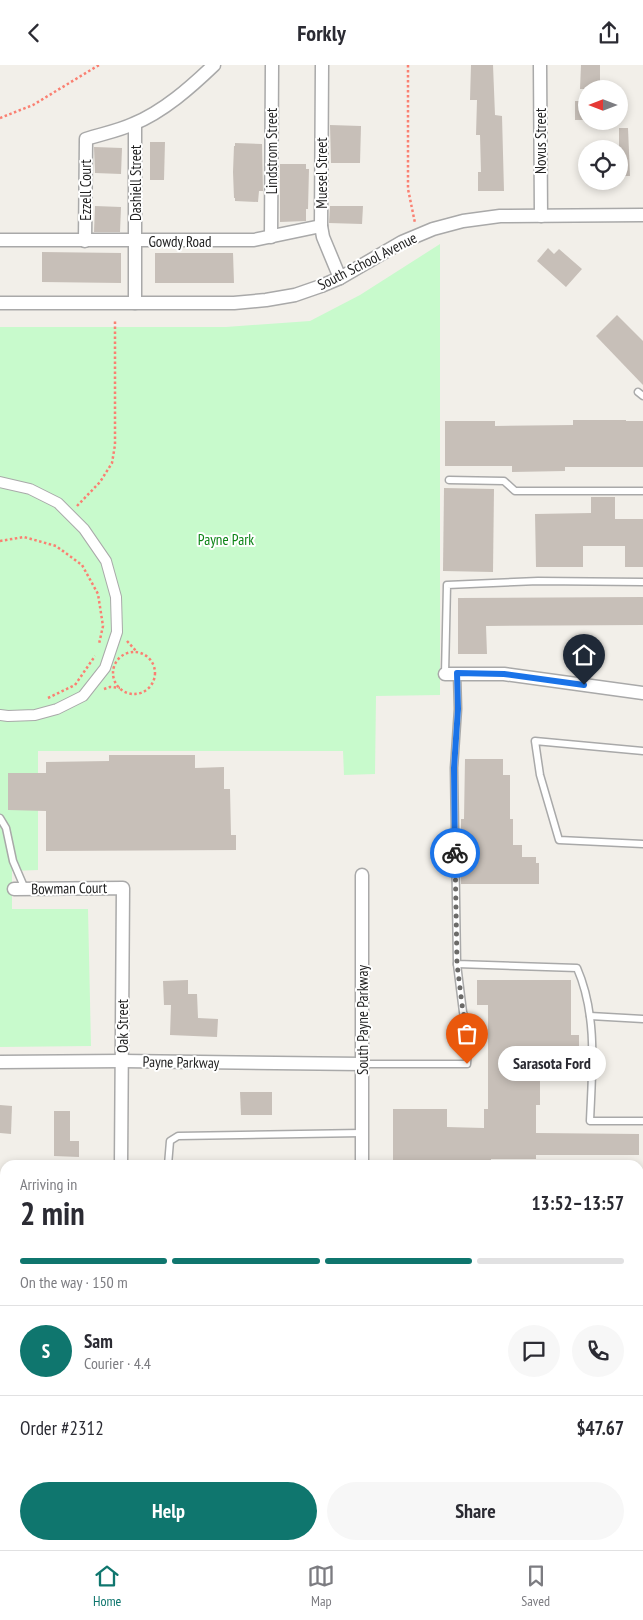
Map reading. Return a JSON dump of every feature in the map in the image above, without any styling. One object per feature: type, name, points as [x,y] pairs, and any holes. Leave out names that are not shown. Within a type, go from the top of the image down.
[{"type":"street","points":[[135,124],[160,109],[214,65]]},
{"type":"street","name":"Lindstrom Street","points":[[271,237],[272,65]]},
{"type":"street","name":"Muesel Street","points":[[322,65],[321,226],[323,237],[340,278]]},
{"type":"street","name":"Novus Street","points":[[540,65],[541,216]]},
{"type":"street","name":"Ezzell Court","points":[[85,241],[86,139],[135,124]]},
{"type":"street","name":"Dashiell Street","points":[[135,124],[135,303]]},
{"type":"street","name":"South School Avenue","points":[[0,303],[234,303],[266,300],[295,295],[340,278],[402,241],[448,224],[470,219],[500,216],[643,215]]},
{"type":"street","name":"Gowdy Road","points":[[0,240],[242,241],[321,226]]},
{"type":"street","points":[[0,482],[30,489],[58,503],[84,529],[106,561],[116,597],[117,632],[105,668],[82,696],[57,709],[35,715],[0,715]]},
{"type":"street","points":[[451,674],[504,674],[643,693]]},
{"type":"street","name":"South Payne Parkway","points":[[362,875],[362,1160]]},
{"type":"street","name":"Bowman Court","points":[[20,889],[123,888]]},
{"type":"street","name":"Oak Street","points":[[121,1160],[123,888]]},
{"type":"street","name":"Payne Parkway","points":[[0,1062],[122,1061],[362,1064]]},
{"type":"lane","points":[[449,480],[504,481],[515,491],[643,491]]},
{"type":"lane","points":[[362,1064],[467,1064],[469,1031],[463,1012],[457,964],[454,768],[458,709],[451,674],[447,585],[538,581],[643,581]]},
{"type":"lane","points":[[643,751],[535,741],[540,775],[560,840],[643,843]]},
{"type":"lane","points":[[0,818],[6,828],[20,889]]},
{"type":"lane","points":[[457,964],[578,968],[584,984],[590,1016],[593,1062],[590,1121],[643,1121]]},
{"type":"lane","points":[[590,1016],[643,1019]]},
{"type":"lane","points":[[168,1160],[170,1141],[178,1136],[362,1133]]},
{"type":"path","points":[[0,118],[33,105],[99,65]]},
{"type":"path","points":[[408,65],[408,189],[418,235]]},
{"type":"path","points":[[76,507],[100,482],[112,463],[115,445],[114,321]]},
{"type":"path","points":[[0,541],[24,537],[56,546],[82,565],[98,594],[103,627],[95,658],[75,685],[45,700]]},
{"type":"path","points":[[102,645],[106,620]]},
{"type":"path","points":[[126,639],[128,644],[138,653],[146,655],[152,661],[155,669],[152,685],[146,691],[139,694],[131,694],[123,691],[117,685],[114,678],[114,669],[122,656],[138,653]]},
{"type":"path","points":[[63,696],[70,692],[85,677],[100,653]]},
{"type":"green space","name":"Payne Park","points":[[440,244],[440,695],[376,696],[375,774],[344,775],[343,751],[38,751],[38,870],[12,871],[12,909],[88,909],[91,1046],[0,1047],[0,327],[226,327],[310,321],[360,295]]},
{"type":"building","points":[[471,65],[493,65],[495,115],[502,116],[504,191],[478,191],[478,172],[481,172],[480,135],[476,135],[477,100],[470,100]]},
{"type":"building","points":[[581,65],[600,65],[600,80],[580,80]]},
{"type":"building","points":[[575,101],[578,101],[578,120],[575,120]]},
{"type":"building","points":[[330,125],[361,126],[360,163],[331,163]]},
{"type":"building","points":[[628,128],[630,176],[628,176],[628,140],[619,140],[619,130],[628,130]]},
{"type":"building","points":[[150,142],[165,142],[164,180],[150,180]]},
{"type":"building","points":[[235,143],[262,144],[263,191],[259,191],[258,202],[235,201],[233,172]]},
{"type":"building","points":[[94,147],[122,148],[121,174],[95,173]]},
{"type":"building","points":[[280,164],[306,164],[306,169],[309,169],[306,221],[280,222]]},
{"type":"building","points":[[95,206],[121,207],[120,232],[94,232]]},
{"type":"building","points":[[330,206],[363,206],[362,224],[329,223]]},
{"type":"building","points":[[548,248],[554,254],[559,249],[582,269],[566,287],[537,261]]},
{"type":"building","points":[[42,252],[121,253],[121,283],[42,282]]},
{"type":"building","points":[[155,253],[233,253],[234,283],[155,283]]},
{"type":"building","points":[[617,315],[643,341],[643,385],[596,336]]},
{"type":"building","points":[[573,420],[643,421],[643,467],[565,467],[565,471],[512,472],[512,466],[445,466],[445,421],[495,421],[495,426],[573,425]]},
{"type":"building","points":[[444,488],[494,489],[493,572],[443,571]]},
{"type":"building","points":[[591,497],[615,497],[615,519],[643,519],[643,567],[625,567],[625,546],[583,546],[583,567],[536,567],[535,514],[591,513]]},
{"type":"building","points":[[643,597],[643,625],[486,626],[487,654],[458,654],[458,598]]},
{"type":"building","points":[[109,755],[195,755],[195,768],[224,767],[224,789],[230,789],[231,835],[236,835],[236,850],[46,851],[46,811],[8,810],[8,773],[46,773],[46,762],[109,761]]},
{"type":"building","points":[[465,759],[503,759],[503,775],[510,775],[510,819],[513,819],[513,845],[522,845],[522,857],[536,857],[536,863],[539,863],[539,884],[461,884],[461,819],[464,819]]},
{"type":"building","points":[[188,980],[188,994],[197,994],[198,1018],[218,1019],[217,1037],[170,1035],[171,1005],[164,1005],[163,981]]},
{"type":"building","points":[[477,980],[571,980],[571,1035],[579,1035],[579,1069],[540,1069],[540,1105],[536,1105],[536,1133],[639,1134],[639,1155],[536,1155],[536,1159],[393,1160],[393,1109],[447,1109],[447,1127],[484,1128],[484,1109],[488,1109],[488,1005],[477,1005]]},
{"type":"building","points":[[240,1092],[272,1092],[272,1115],[241,1115]]},
{"type":"building","points":[[0,1105],[12,1106],[11,1134],[0,1133]]},
{"type":"building","points":[[54,1111],[70,1111],[70,1141],[79,1141],[79,1157],[54,1156]]},
{"type":"way so far","points":[[455,853],[457,964],[463,1012],[469,1031],[467,1064]]},
{"type":"place","name":"Sarasota Ford","points":[[467,1064]]},
{"type":"route","points":[[455,853],[454,768],[458,709],[457,673],[504,674],[584,685]]}]
